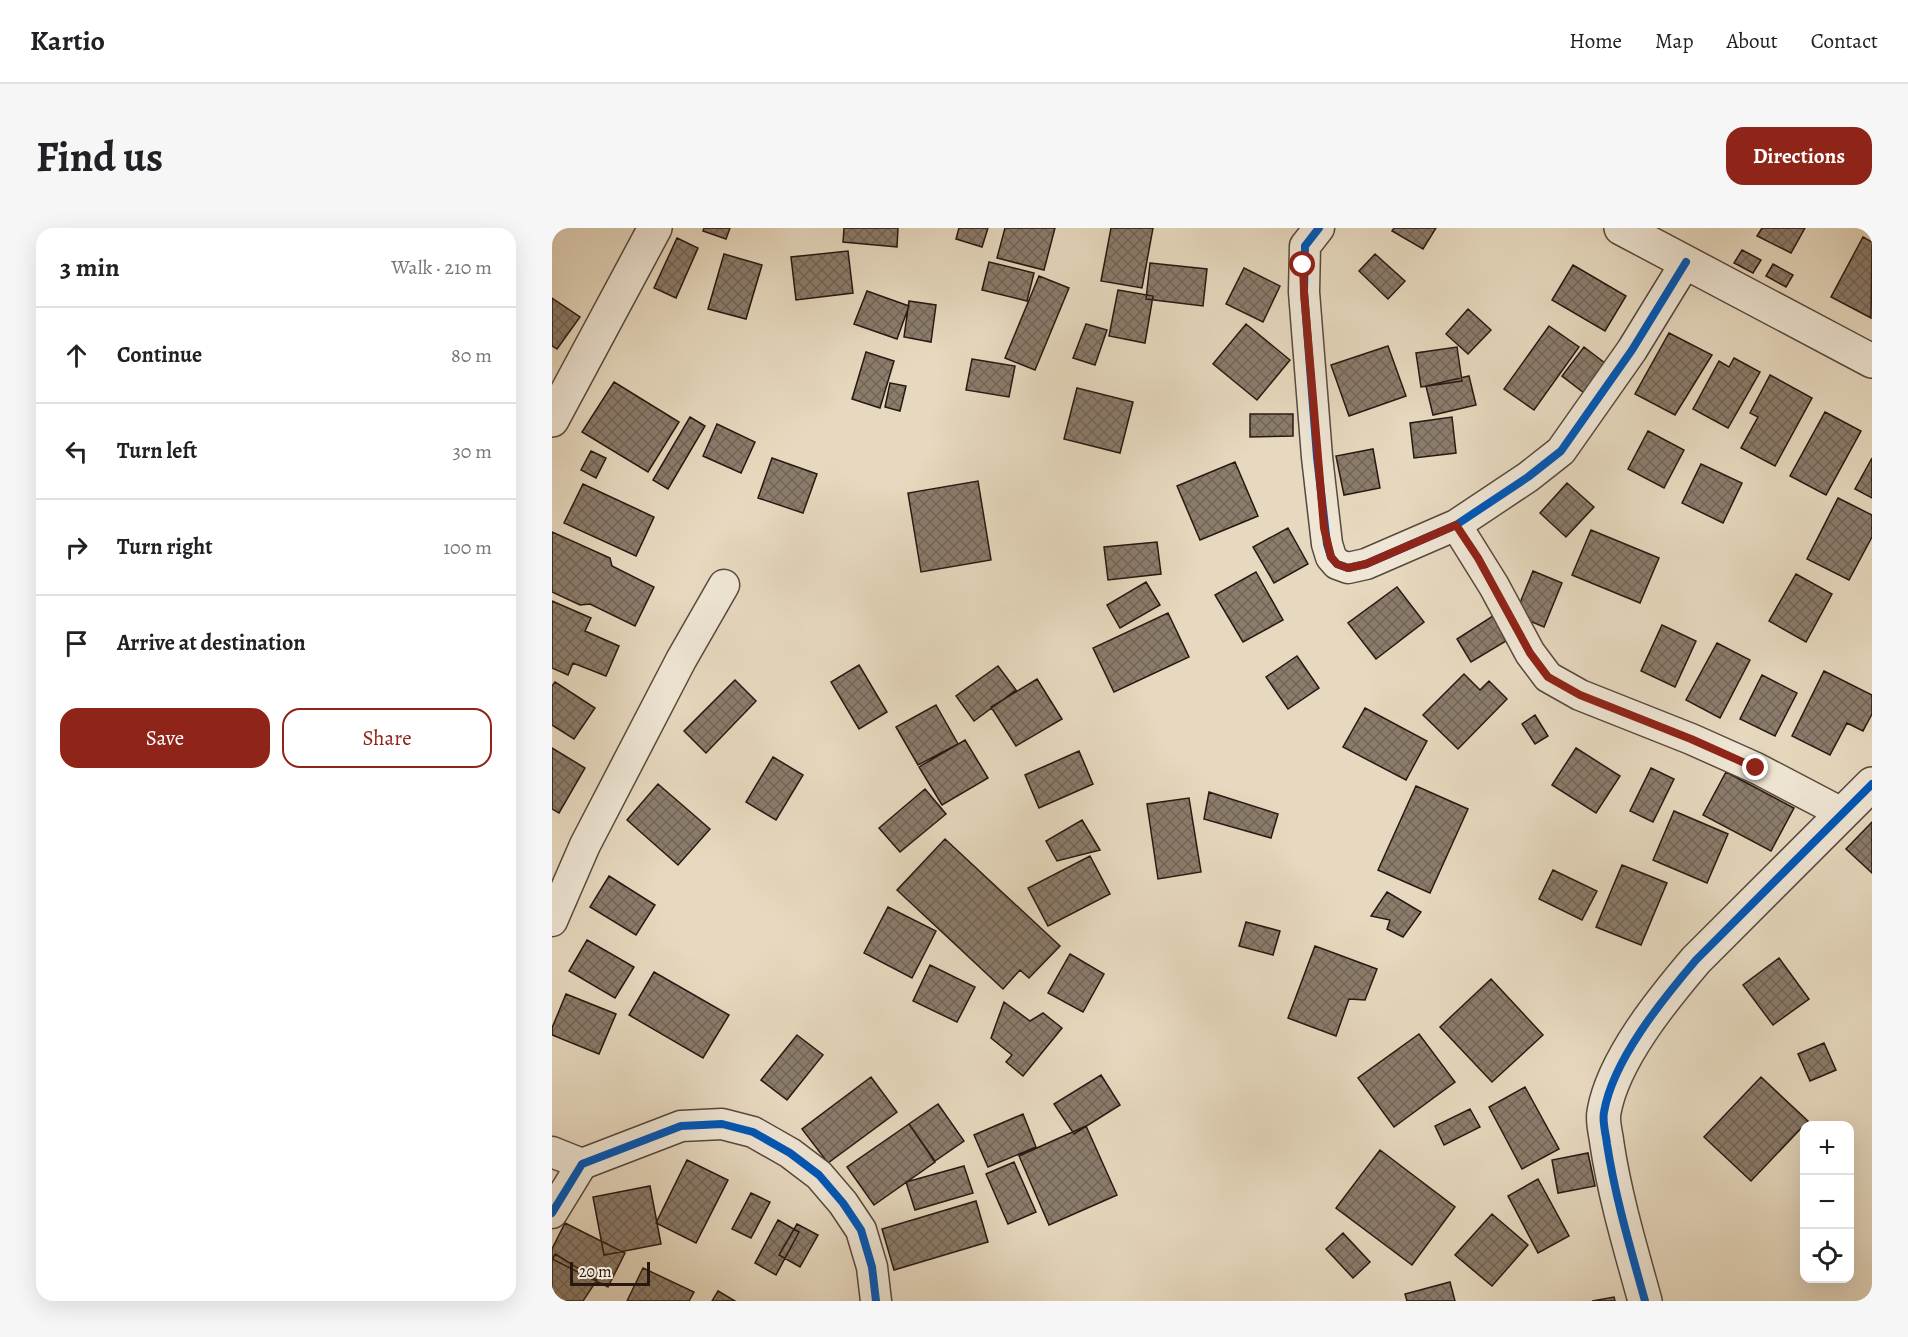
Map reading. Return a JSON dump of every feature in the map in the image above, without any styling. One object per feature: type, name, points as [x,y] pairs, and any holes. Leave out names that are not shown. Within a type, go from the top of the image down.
[{"type":"street","points":[[552,420],[655,228]]},
{"type":"street","points":[[1319,228],[1305,246],[1304,292],[1324,528],[1331,557],[1337,564],[1348,568],[1366,564],[1456,525],[1561,451],[1632,350],[1686,262]]},
{"type":"street","points":[[1621,228],[1872,361]]},
{"type":"street","points":[[1456,525],[1478,558],[1530,653],[1548,677],[1580,695],[1691,739],[1756,768],[1842,813]]},
{"type":"street","points":[[552,921],[585,845],[681,660],[724,585]]},
{"type":"street","points":[[1645,1301],[1609,1159],[1603,1116],[1609,1089],[1646,1025],[1670,990],[1696,960],[1872,784]]},
{"type":"street","points":[[552,1213],[582,1164],[681,1126],[722,1124],[753,1132],[790,1153],[819,1175],[843,1203],[861,1230],[872,1267],[876,1301]]},
{"type":"street","points":[[552,1152],[582,1164]]},
{"type":"building","points":[[704,228],[730,228],[726,239],[703,231]]},
{"type":"building","points":[[844,228],[898,228],[897,247],[843,242]]},
{"type":"building","points":[[959,228],[988,228],[982,247],[956,239]]},
{"type":"building","points":[[1005,228],[1055,228],[1044,270],[997,258]]},
{"type":"building","points":[[1111,228],[1153,228],[1142,288],[1101,281]]},
{"type":"building","points":[[1394,228],[1436,228],[1423,249],[1392,231]]},
{"type":"building","points":[[1762,228],[1805,228],[1791,253],[1757,236]]},
{"type":"building","points":[[1863,237],[1872,242],[1871,318],[1831,297]]},
{"type":"building","points":[[677,238],[698,248],[676,298],[654,288]]},
{"type":"building","points":[[1742,250],[1761,260],[1753,273],[1734,263]]},
{"type":"building","points":[[848,251],[853,293],[796,300],[791,257]]},
{"type":"building","points":[[724,254],[762,265],[746,319],[708,309]]},
{"type":"building","points":[[1375,254],[1405,281],[1388,299],[1359,271]]},
{"type":"building","points":[[989,262],[1034,273],[1027,301],[982,290]]},
{"type":"building","points":[[1150,263],[1207,269],[1203,306],[1146,299]]},
{"type":"building","points":[[1773,264],[1793,275],[1786,287],[1766,276]]},
{"type":"building","points":[[1573,265],[1626,296],[1605,331],[1552,300]]},
{"type":"building","points":[[1244,268],[1280,286],[1263,322],[1226,304]]},
{"type":"building","points":[[1039,276],[1069,288],[1035,370],[1005,358]]},
{"type":"building","points":[[1118,290],[1153,296],[1145,343],[1109,336]]},
{"type":"building","points":[[867,291],[909,306],[897,339],[854,324]]},
{"type":"building","points":[[552,298],[580,317],[557,349],[552,346]]},
{"type":"building","points":[[909,301],[936,305],[931,342],[904,337]]},
{"type":"building","points":[[1468,309],[1491,330],[1468,354],[1446,334]]},
{"type":"building","points":[[1086,324],[1107,330],[1095,365],[1073,358]]},
{"type":"building","points":[[1246,324],[1290,360],[1257,400],[1213,364]]},
{"type":"building","points":[[1549,326],[1579,347],[1534,410],[1504,389]]},
{"type":"building","points":[[1669,333],[1712,355],[1675,415],[1635,394]]},
{"type":"building","points":[[1388,346],[1406,396],[1349,416],[1331,365]]},
{"type":"building","points":[[1457,347],[1462,381],[1421,387],[1416,353]]},
{"type":"building","points":[[1584,347],[1606,364],[1584,393],[1562,376]]},
{"type":"building","points":[[866,352],[894,361],[880,408],[852,399]]},
{"type":"building","points":[[1734,358],[1760,372],[1728,428],[1693,409],[1719,361],[1729,367]]},
{"type":"building","points":[[972,359],[1015,366],[1009,397],[966,390]]},
{"type":"building","points":[[1770,375],[1812,398],[1775,466],[1741,448],[1758,417],[1750,413]]},
{"type":"building","points":[[1469,376],[1476,405],[1433,415],[1426,386]]},
{"type":"building","points":[[614,382],[679,422],[648,472],[582,432]]},
{"type":"building","points":[[890,383],[906,386],[900,411],[885,407]]},
{"type":"building","points":[[1077,388],[1133,402],[1120,453],[1064,439]]},
{"type":"building","points":[[1825,412],[1861,431],[1826,495],[1790,476]]},
{"type":"building","points":[[1250,414],[1293,414],[1293,436],[1250,437]]},
{"type":"building","points":[[690,417],[705,426],[668,489],[653,480]]},
{"type":"building","points":[[1452,417],[1456,453],[1414,458],[1410,423]]},
{"type":"building","points":[[717,424],[755,442],[741,473],[703,456]]},
{"type":"building","points":[[1648,431],[1684,450],[1664,488],[1628,469]]},
{"type":"building","points":[[1373,449],[1380,488],[1344,495],[1336,456]]},
{"type":"building","points":[[591,451],[606,458],[596,478],[581,470]]},
{"type":"building","points":[[772,458],[817,474],[803,513],[758,498]]},
{"type":"building","points":[[1872,458],[1872,498],[1855,489]]},
{"type":"building","points":[[1235,462],[1258,516],[1200,540],[1177,486]]},
{"type":"building","points":[[1701,464],[1742,483],[1723,523],[1682,503]]},
{"type":"building","points":[[978,481],[991,560],[921,572],[908,493]]},
{"type":"building","points":[[1567,483],[1594,507],[1566,537],[1540,513]]},
{"type":"building","points":[[583,484],[654,517],[636,556],[564,523]]},
{"type":"building","points":[[1838,498],[1872,515],[1872,537],[1849,580],[1807,559]]},
{"type":"building","points":[[1288,528],[1308,564],[1274,583],[1253,547]]},
{"type":"building","points":[[1591,530],[1659,558],[1640,603],[1572,575]]},
{"type":"building","points":[[552,532],[610,558],[612,566],[654,587],[635,626],[590,604],[580,605],[552,592]]},
{"type":"building","points":[[1157,542],[1161,574],[1108,580],[1104,547]]},
{"type":"building","points":[[1533,571],[1562,583],[1544,627],[1515,615]]},
{"type":"building","points":[[1256,572],[1283,620],[1243,642],[1215,595]]},
{"type":"building","points":[[1796,574],[1832,594],[1806,642],[1769,621]]},
{"type":"building","points":[[1146,582],[1160,605],[1120,628],[1107,605]]},
{"type":"building","points":[[1397,587],[1424,622],[1376,659],[1348,623]]},
{"type":"building","points":[[552,601],[591,618],[585,631],[619,646],[606,676],[573,663],[568,675],[552,668]]},
{"type":"building","points":[[1168,613],[1189,657],[1114,692],[1093,648]]},
{"type":"building","points":[[1496,614],[1511,638],[1471,662],[1457,639]]},
{"type":"building","points":[[1662,625],[1696,641],[1675,687],[1641,671]]},
{"type":"building","points":[[1717,643],[1750,660],[1720,718],[1686,700]]},
{"type":"building","points":[[1297,656],[1319,688],[1288,709],[1266,677]]},
{"type":"building","points":[[859,665],[887,712],[859,729],[831,682]]},
{"type":"building","points":[[998,666],[1016,690],[974,721],[956,696]]},
{"type":"building","points":[[1824,671],[1872,695],[1872,714],[1863,731],[1847,723],[1830,755],[1792,736]]},
{"type":"building","points":[[1464,674],[1480,690],[1489,681],[1507,699],[1458,749],[1423,715]]},
{"type":"building","points":[[1762,675],[1797,693],[1775,736],[1740,719]]},
{"type":"building","points":[[1037,679],[1062,719],[1016,746],[991,707]]},
{"type":"building","points":[[735,680],[756,701],[706,753],[684,731]]},
{"type":"building","points":[[555,682],[595,708],[574,739],[552,725],[552,686]]},
{"type":"building","points":[[936,705],[958,744],[918,765],[896,727]]},
{"type":"building","points":[[1365,708],[1427,741],[1406,780],[1343,747]]},
{"type":"building","points":[[1535,715],[1548,736],[1535,744],[1522,724]]},
{"type":"building","points":[[965,740],[988,778],[942,805],[919,767]]},
{"type":"building","points":[[552,748],[585,768],[559,813],[552,809]]},
{"type":"building","points":[[1576,748],[1620,776],[1596,813],[1552,785]]},
{"type":"building","points":[[1079,751],[1093,784],[1039,808],[1025,775]]},
{"type":"building","points":[[773,757],[803,775],[776,820],[746,802]]},
{"type":"building","points":[[1651,768],[1674,779],[1653,822],[1630,811]]},
{"type":"building","points":[[1726,772],[1794,808],[1771,851],[1703,815]]},
{"type":"building","points":[[658,784],[710,829],[678,865],[627,820]]},
{"type":"building","points":[[1416,786],[1468,809],[1430,893],[1378,870]]},
{"type":"building","points":[[925,789],[946,814],[900,852],[879,828]]},
{"type":"building","points":[[1209,792],[1278,814],[1271,838],[1204,819]]},
{"type":"building","points":[[1189,798],[1201,872],[1158,879],[1147,804]]},
{"type":"building","points":[[1674,811],[1728,834],[1707,883],[1653,860]]},
{"type":"building","points":[[1082,820],[1100,850],[1057,861],[1046,841]]},
{"type":"building","points":[[1872,822],[1872,873],[1846,849]]},
{"type":"building","points":[[945,839],[1060,946],[1029,978],[1020,970],[1003,989],[897,890]]},
{"type":"building","points":[[1090,856],[1110,894],[1048,926],[1028,888]]},
{"type":"building","points":[[1622,865],[1667,883],[1641,945],[1596,927]]},
{"type":"building","points":[[1553,870],[1597,891],[1582,920],[1539,899]]},
{"type":"building","points":[[609,876],[655,905],[636,935],[590,907]]},
{"type":"building","points":[[1387,892],[1421,912],[1403,937],[1387,929],[1390,920],[1371,916]]},
{"type":"building","points":[[888,907],[936,931],[912,978],[864,953]]},
{"type":"building","points":[[1246,922],[1280,931],[1273,955],[1239,946]]},
{"type":"building","points":[[587,940],[634,967],[615,998],[569,971]]},
{"type":"building","points":[[1315,946],[1377,969],[1365,1000],[1349,999],[1336,1036],[1288,1018]]},
{"type":"building","points":[[1070,954],[1104,974],[1083,1012],[1048,993]]},
{"type":"building","points":[[1779,958],[1809,999],[1773,1025],[1743,985]]},
{"type":"building","points":[[930,965],[975,987],[957,1022],[913,1001]]},
{"type":"building","points":[[654,972],[729,1015],[703,1058],[629,1015]]},
{"type":"building","points":[[1491,979],[1543,1035],[1492,1082],[1440,1027]]},
{"type":"building","points":[[566,994],[616,1014],[599,1054],[552,1035],[552,1028]]},
{"type":"building","points":[[1004,1002],[1030,1021],[1043,1013],[1062,1028],[1023,1076],[1006,1062],[1012,1055],[991,1038]]},
{"type":"building","points":[[1419,1034],[1455,1082],[1394,1127],[1358,1078]]},
{"type":"building","points":[[797,1035],[823,1055],[787,1100],[761,1080]]},
{"type":"building","points":[[1824,1043],[1836,1070],[1810,1081],[1798,1054]]},
{"type":"building","points":[[1101,1075],[1120,1105],[1074,1134],[1054,1104]]},
{"type":"building","points":[[871,1077],[897,1112],[828,1163],[802,1129]]},
{"type":"building","points":[[1761,1077],[1808,1121],[1800,1121],[1800,1129],[1751,1181],[1704,1137]]},
{"type":"building","points":[[1525,1087],[1559,1149],[1522,1169],[1489,1107]]},
{"type":"building","points":[[938,1104],[964,1141],[935,1161],[909,1124]]},
{"type":"building","points":[[1470,1109],[1480,1127],[1444,1145],[1435,1126]]},
{"type":"building","points":[[1023,1114],[1036,1147],[988,1167],[974,1135]]},
{"type":"building","points":[[909,1124],[935,1162],[874,1205],[847,1167]]},
{"type":"building","points":[[1086,1126],[1117,1195],[1049,1225],[1019,1156]]},
{"type":"building","points":[[1380,1150],[1455,1207],[1412,1265],[1336,1208]]},
{"type":"building","points":[[1588,1153],[1595,1186],[1558,1193],[1552,1160]]},
{"type":"building","points":[[687,1160],[728,1180],[696,1243],[656,1223]]},
{"type":"building","points":[[1014,1162],[1036,1212],[1008,1224],[986,1174]]},
{"type":"building","points":[[964,1166],[973,1193],[915,1210],[906,1182]]},
{"type":"building","points":[[1538,1179],[1569,1236],[1538,1253],[1508,1196]]},
{"type":"building","points":[[650,1186],[661,1244],[604,1255],[593,1197]]},
{"type":"building","points":[[751,1193],[770,1202],[751,1238],[732,1229]]},
{"type":"building","points":[[976,1201],[988,1242],[894,1270],[882,1229]]},
{"type":"building","points":[[1492,1214],[1528,1245],[1492,1286],[1455,1255]]},
{"type":"building","points":[[778,1220],[799,1232],[776,1275],[755,1263]]},
{"type":"building","points":[[565,1223],[625,1253],[608,1287],[552,1259],[552,1249]]},
{"type":"building","points":[[797,1224],[818,1235],[800,1267],[779,1255]]},
{"type":"building","points":[[1343,1233],[1370,1262],[1353,1278],[1326,1249]]},
{"type":"building","points":[[555,1254],[597,1280],[583,1301],[560,1301],[552,1296],[552,1260]]},
{"type":"building","points":[[643,1268],[694,1292],[689,1301],[627,1301]]},
{"type":"building","points":[[1450,1282],[1455,1301],[1407,1301],[1405,1294]]},
{"type":"building","points":[[718,1291],[735,1301],[712,1301]]},
{"type":"building","points":[[1614,1297],[1615,1301],[1592,1301]]},
{"type":"cycle path","points":[[1319,228],[1305,246],[1304,292],[1317,457],[1327,544],[1331,557],[1337,564],[1348,568],[1366,564],[1456,525],[1528,477],[1561,451],[1632,350],[1686,262]]},
{"type":"cycle path","points":[[1645,1301],[1619,1204],[1604,1124],[1604,1112],[1617,1072],[1654,1012],[1696,960],[1872,784]]},
{"type":"cycle path","points":[[552,1213],[582,1164],[681,1126],[722,1124],[753,1132],[790,1153],[819,1175],[843,1203],[861,1230],[872,1267],[876,1301]]},
{"type":"route","points":[[1303,265],[1324,528],[1331,557],[1337,564],[1348,568],[1366,564],[1456,525],[1478,558],[1530,653],[1548,677],[1580,695],[1691,739],[1756,768]]}]
